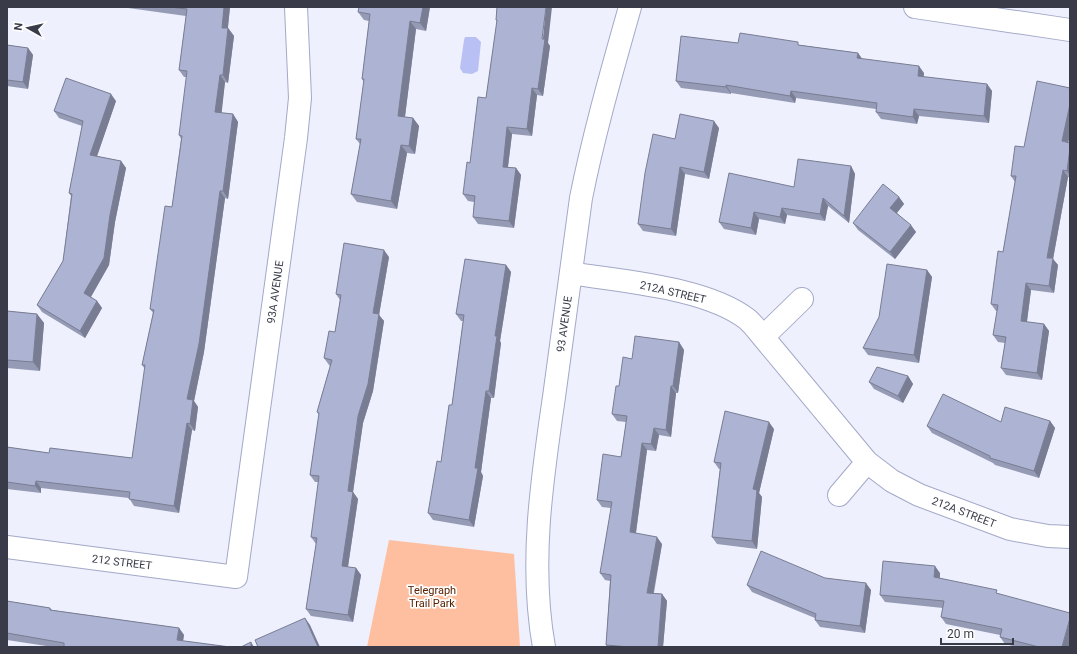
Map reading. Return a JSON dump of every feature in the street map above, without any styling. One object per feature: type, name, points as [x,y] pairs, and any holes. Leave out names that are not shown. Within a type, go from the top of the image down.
[{"type":"street","name":"93A AVENUE","points":[[236,577],[296,138],[300,98],[296,7]]},
{"type":"street","name":"93 AVENUE","points":[[544,647],[538,594],[537,554],[547,443],[581,198],[603,104],[630,7]]},
{"type":"street","points":[[915,7],[1070,30]]},
{"type":"street","name":"212A STREET","points":[[571,273],[693,294],[732,310],[747,319],[763,337],[867,462],[892,481],[919,495],[1010,529],[1048,536],[1070,537]]},
{"type":"street","points":[[763,337],[802,299]]},
{"type":"street","points":[[839,495],[867,462]]},
{"type":"street","name":"212 STREET","points":[[7,547],[236,577]]},
{"type":"green space","name":"Telegraph Trail Park","points":[[389,540],[514,554],[520,647],[367,647]]},
{"type":"water","points":[[465,37],[476,37],[481,42],[478,71],[472,74],[463,73],[460,68]]},
{"type":"building","points":[[170,7],[224,7],[222,28],[228,28],[223,75],[220,75],[215,112],[233,114],[223,191],[220,191],[199,344],[187,399],[193,400],[190,424],[187,423],[174,506],[129,499],[130,492],[36,481],[35,486],[7,482],[7,447],[49,453],[50,448],[132,458],[145,365],[142,365],[154,310],[150,309],[165,206],[172,207],[182,136],[179,135],[187,71],[179,70],[187,9]]},
{"type":"building","points":[[359,7],[423,7],[420,23],[410,21],[398,116],[413,118],[409,146],[401,145],[391,201],[351,194],[361,139],[356,139],[364,79],[362,79],[370,14],[358,12]]},
{"type":"building","points":[[497,7],[546,7],[542,39],[545,39],[538,89],[532,88],[527,129],[507,127],[503,167],[516,168],[509,221],[473,217],[475,196],[463,194],[467,162],[470,163],[478,97],[486,98],[497,20]]},
{"type":"building","points":[[740,33],[798,42],[798,45],[858,53],[857,58],[919,66],[918,76],[987,84],[984,116],[914,109],[913,117],[876,112],[877,103],[791,91],[790,96],[726,85],[726,87],[676,81],[681,36],[738,43]]},
{"type":"building","points":[[7,45],[28,48],[23,82],[7,80]]},
{"type":"building","points":[[66,78],[111,94],[90,155],[121,161],[110,215],[104,258],[84,293],[97,301],[80,331],[37,305],[63,261],[72,194],[69,193],[83,121],[54,111]]},
{"type":"building","points":[[1037,81],[1070,88],[1070,104],[1062,141],[1070,143],[1070,148],[1067,171],[1063,170],[1047,258],[1053,258],[1049,286],[1026,283],[1021,321],[1044,324],[1037,373],[1001,368],[1006,337],[993,335],[998,305],[991,304],[998,251],[1003,252],[1016,176],[1011,176],[1015,146],[1024,147]]},
{"type":"building","points":[[680,114],[714,121],[704,172],[680,167],[671,229],[638,224],[645,173],[653,134],[675,139]]},
{"type":"building","points":[[798,159],[851,166],[844,216],[823,198],[820,214],[782,208],[780,217],[754,212],[751,228],[719,222],[729,173],[794,187]]},
{"type":"building","points":[[883,184],[899,197],[890,208],[911,225],[890,252],[853,223]]},
{"type":"building","points":[[344,243],[384,250],[373,313],[379,314],[368,384],[358,416],[348,491],[353,492],[342,566],[356,568],[348,615],[306,609],[317,538],[311,537],[319,476],[310,475],[319,413],[317,412],[332,360],[324,358],[329,331],[335,332],[341,295],[336,294]]},
{"type":"building","points":[[465,259],[506,265],[495,336],[497,336],[489,391],[486,391],[475,468],[478,468],[469,520],[428,513],[437,461],[441,462],[449,405],[452,405],[464,315],[456,314]]},
{"type":"building","points":[[887,264],[927,270],[914,355],[863,348],[879,317]]},
{"type":"building","points":[[7,311],[37,314],[33,362],[7,360]]},
{"type":"building","points":[[635,336],[679,342],[673,386],[671,386],[666,430],[654,428],[651,444],[642,443],[630,532],[657,537],[647,593],[662,594],[658,647],[606,645],[611,575],[600,573],[612,502],[597,500],[603,454],[621,457],[627,416],[612,414],[616,386],[619,386],[623,357],[632,359]]},
{"type":"building","points":[[877,367],[908,376],[898,396],[869,382]]},
{"type":"building","points":[[943,394],[1001,422],[1005,407],[1050,421],[1034,471],[990,458],[990,456],[927,426]]},
{"type":"building","points":[[725,411],[769,422],[753,489],[757,490],[752,541],[712,537],[721,463],[714,462]]},
{"type":"building","points":[[761,551],[825,578],[866,583],[860,626],[815,620],[816,614],[747,585]]},
{"type":"building","points":[[883,561],[935,566],[934,577],[997,590],[996,593],[1070,613],[1062,647],[1039,647],[1000,637],[1002,629],[941,617],[944,601],[880,595]]},
{"type":"building","points":[[7,601],[50,608],[50,610],[179,628],[177,640],[230,647],[64,647],[64,643],[7,633]]},
{"type":"building","points":[[305,618],[318,647],[258,647],[255,640]]},
{"type":"building","points":[[251,642],[251,647],[241,647]]}]
